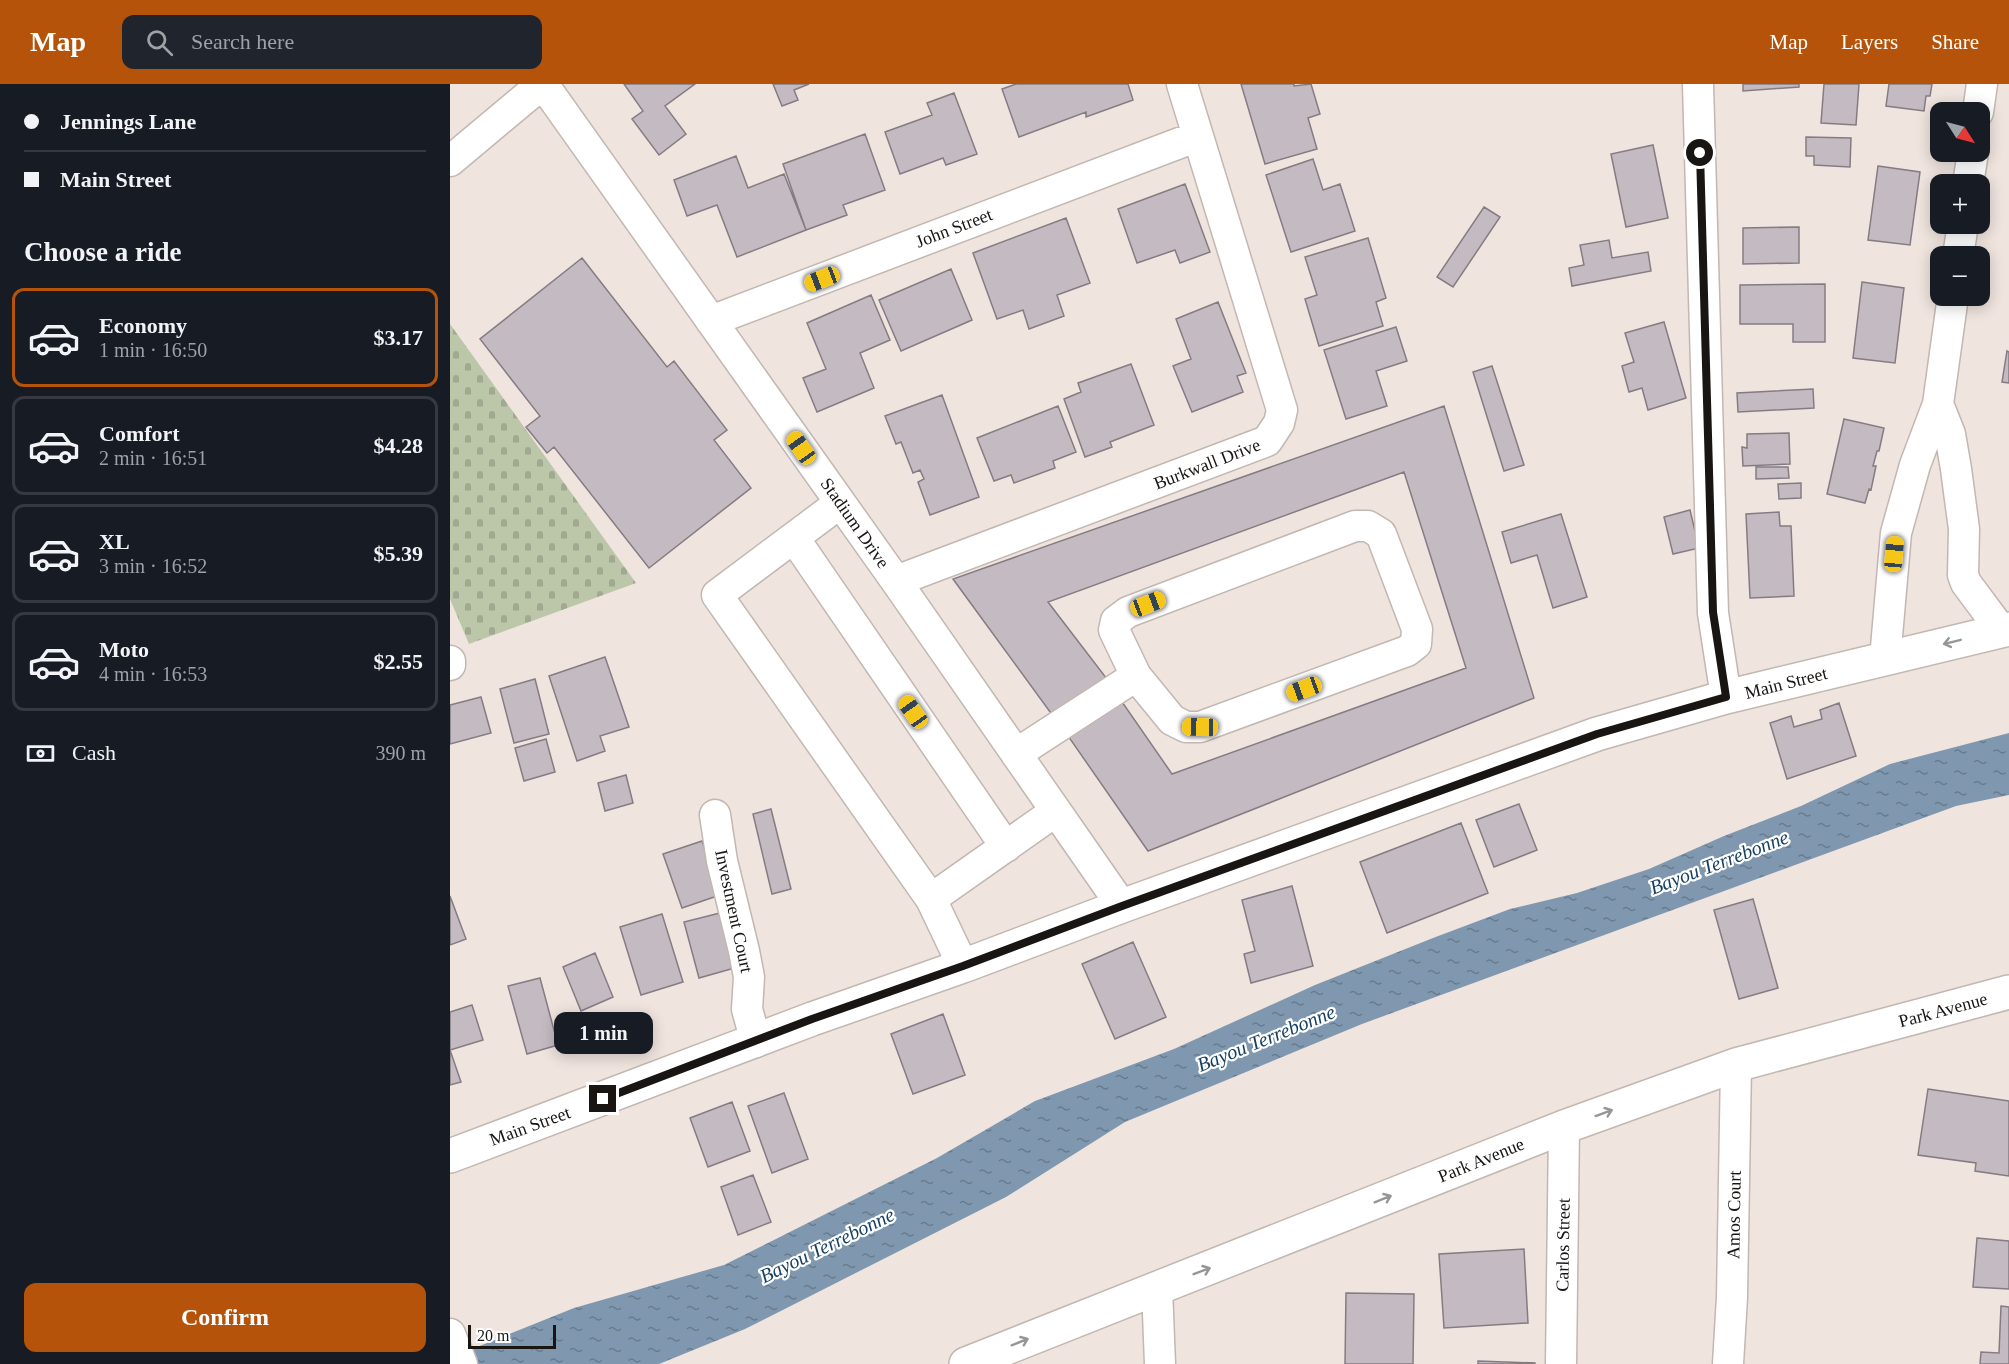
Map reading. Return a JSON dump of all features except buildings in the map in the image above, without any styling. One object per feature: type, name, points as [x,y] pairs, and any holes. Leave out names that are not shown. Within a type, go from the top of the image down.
[{"type":"main road","name":"Main Street","points":[[450,1156],[812,1019],[1597,734],[1726,697],[2005,629]]},
{"type":"main road","name":"Park Avenue","points":[[966,1364],[1564,1127],[1736,1065],[2009,992]]},
{"type":"street","points":[[450,161],[543,84]]},
{"type":"street","name":"Stadium Drive","points":[[543,84],[896,581],[1122,906]]},
{"type":"street","name":"Burkwall Drive","points":[[896,581],[1267,441],[1279,423],[1282,410],[1182,84]]},
{"type":"street","points":[[1698,84],[1713,612],[1726,697]]},
{"type":"street","points":[[1979,102],[1982,84]]},
{"type":"street","name":"John Street","points":[[711,321],[1198,136]]},
{"type":"street","points":[[1885,659],[1896,533],[1915,465],[1938,404],[1952,306]]},
{"type":"street","points":[[1938,404],[1950,434],[1956,469],[1964,530],[1963,575],[1966,583],[2005,629]]},
{"type":"street","points":[[840,503],[717,595],[931,899],[963,966]]},
{"type":"street","points":[[1355,526],[1368,526],[1381,534],[1417,629],[1416,644],[1407,651],[1200,727],[1185,727],[1172,720],[1136,676],[1114,630],[1116,621],[1128,612],[1355,526]]},
{"type":"street","points":[[794,538],[1006,847]]},
{"type":"street","points":[[1016,754],[1136,676]]},
{"type":"street","points":[[931,899],[1056,811]]},
{"type":"street","name":"Investment Court","points":[[715,815],[722,861],[749,977],[747,1009],[756,1042]]},
{"type":"street","name":"Amos Court","points":[[1728,1364],[1732,1297],[1736,1065]]},
{"type":"street","name":"Carlos Street","points":[[1561,1364],[1564,1127]]},
{"type":"street","points":[[1157,1288],[1160,1364]]},
{"type":"green space","points":[[450,324],[636,583],[469,644],[450,599]]},
{"type":"water","name":"Bayou Terrebonne","points":[[2009,733],[2009,795],[1956,806],[1362,1024],[1125,1122],[1006,1197],[745,1329],[659,1364],[450,1364],[450,1358],[574,1308],[724,1265],[937,1158],[1035,1101],[1174,1049],[1315,985],[1510,909],[1577,893],[1649,869],[1801,806],[1890,764]]},
{"type":"route","points":[[603,1099],[812,1019],[1597,734],[1726,697],[1713,612],[1700,153]]}]
